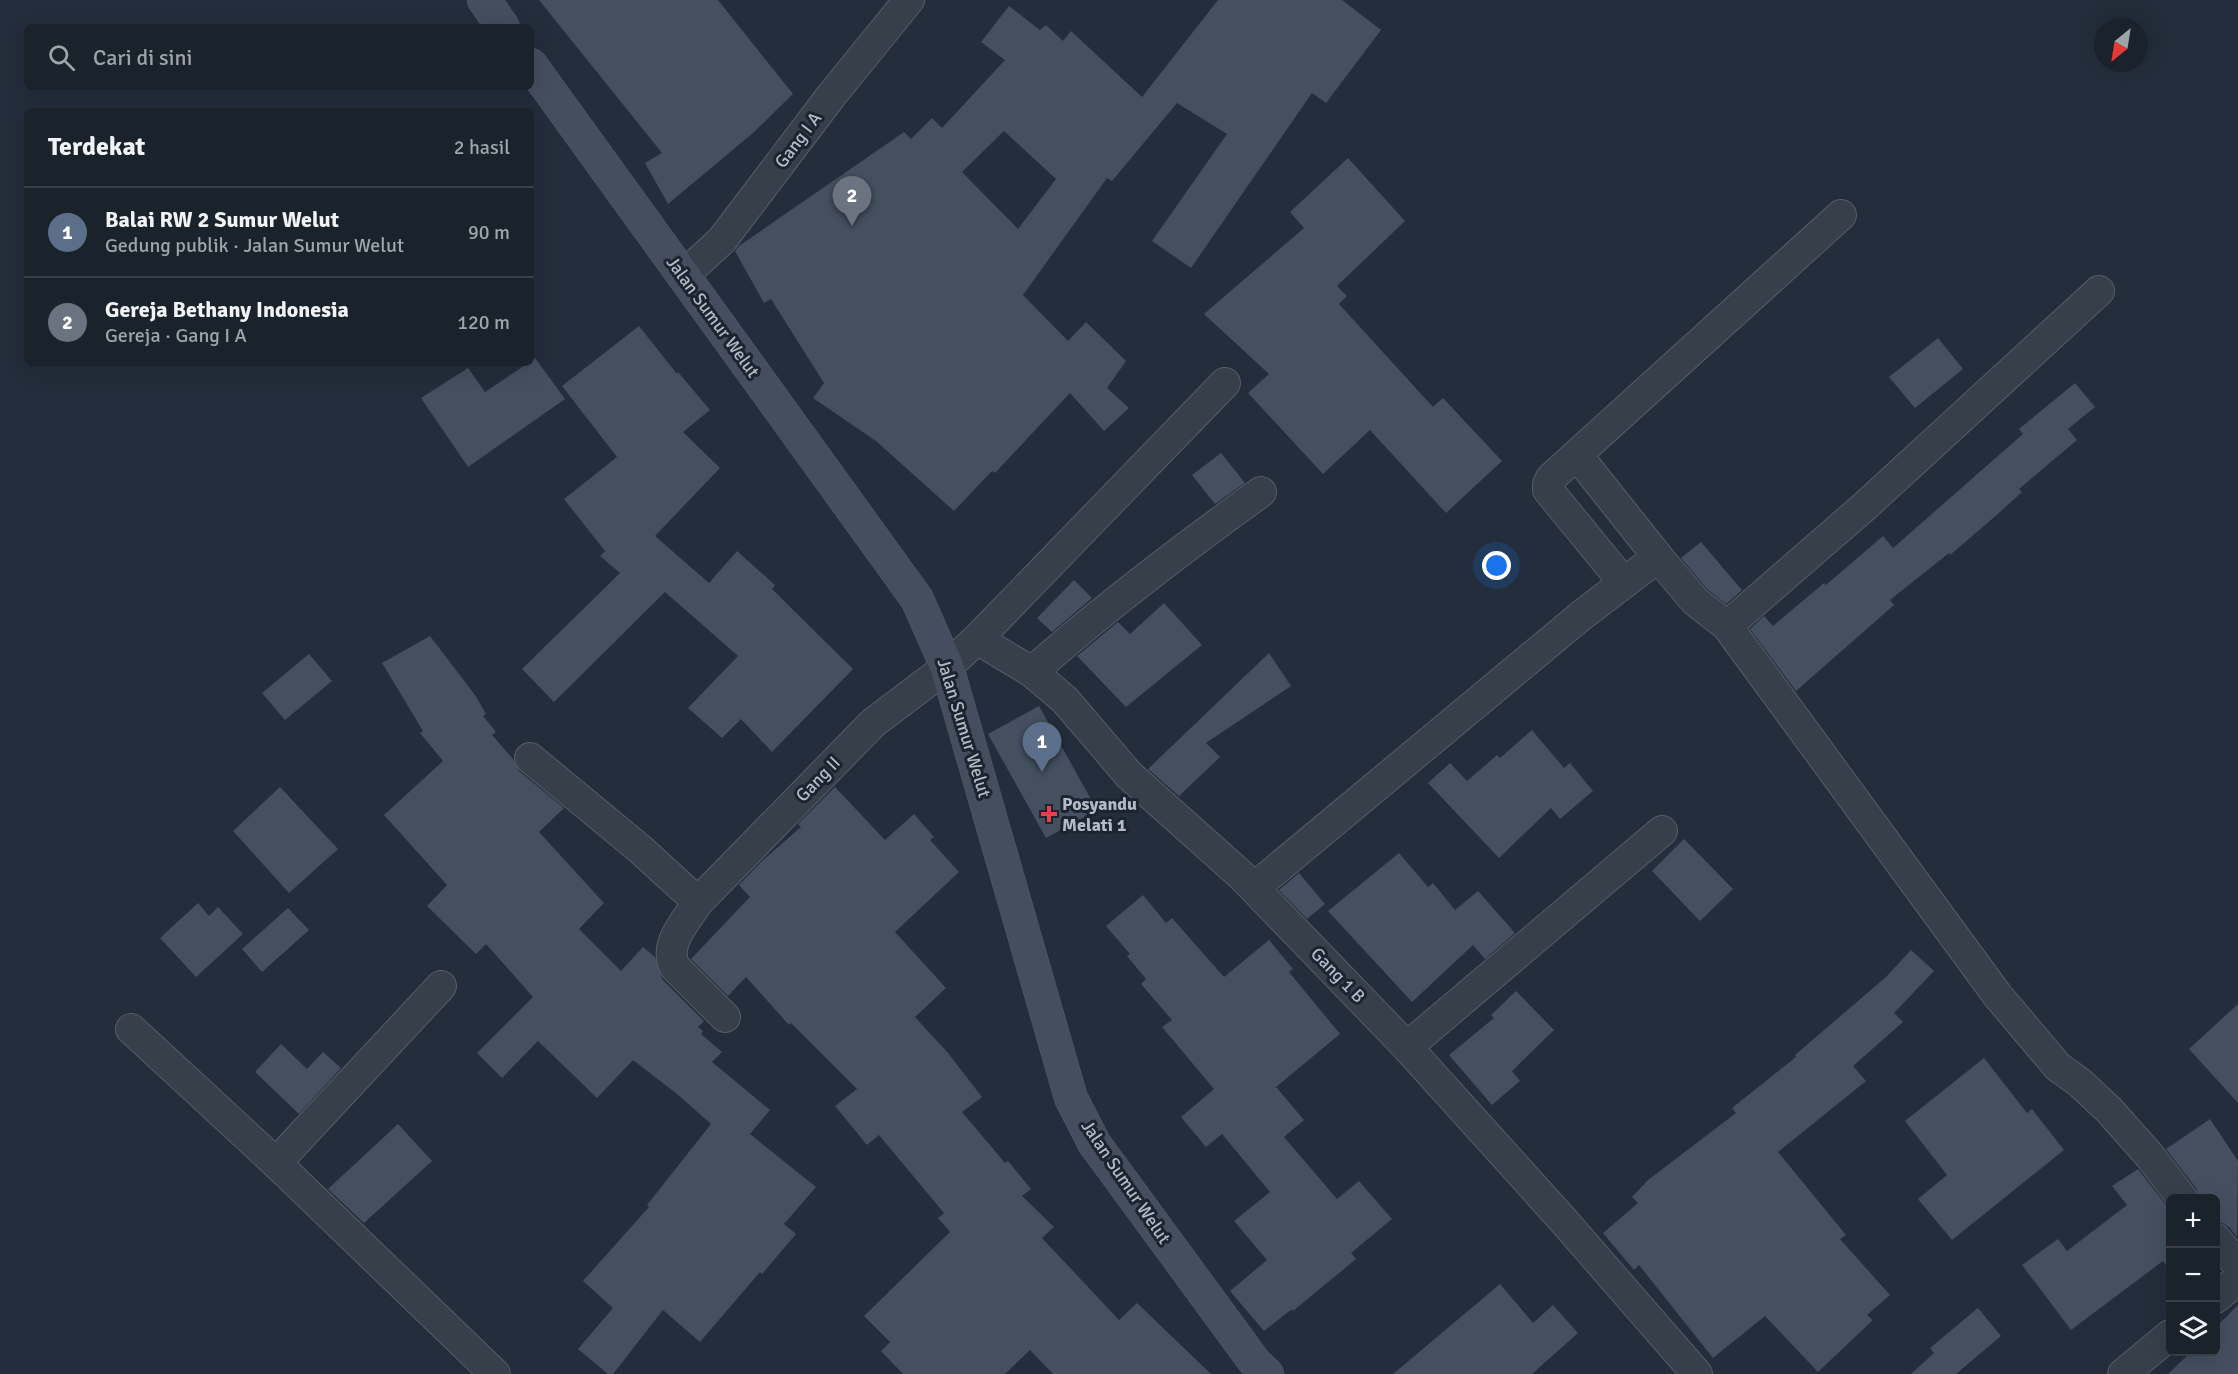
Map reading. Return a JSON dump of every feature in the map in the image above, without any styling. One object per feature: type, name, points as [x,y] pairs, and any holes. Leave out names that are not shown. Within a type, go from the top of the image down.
[{"type":"street","points":[[484,0],[501,24]]},
{"type":"street","name":"Gang I A","points":[[683,276],[722,240],[831,96],[909,0]]},
{"type":"street","name":"Jalan Sumur Welut","points":[[534,69],[917,598],[948,667],[1071,1098],[1094,1143],[1256,1371]]},
{"type":"street","points":[[1624,583],[1548,490],[1551,478],[1841,214]]},
{"type":"street","points":[[1727,626],[1865,506],[2099,291]]},
{"type":"street","points":[[948,667],[978,639],[1225,383]]},
{"type":"street","points":[[1577,455],[1695,601],[1727,626],[1998,996],[2058,1067],[2109,1110],[2149,1155],[2179,1194]]},
{"type":"street","points":[[1032,672],[1078,631],[1261,492]]},
{"type":"street","points":[[1254,888],[1582,615],[1658,557]]},
{"type":"street","name":"Gang 1 B","points":[[978,639],[1032,672],[1065,700],[1129,775],[1254,888],[1407,1047],[1555,1211],[1697,1374]]},
{"type":"street","name":"Gang II","points":[[725,1017],[675,967],[672,960],[673,941],[698,902],[873,723],[948,667]]},
{"type":"street","points":[[530,758],[640,849],[698,902]]},
{"type":"street","points":[[1407,1047],[1662,831]]},
{"type":"street","points":[[276,1164],[441,986]]},
{"type":"street","points":[[130,1029],[276,1164],[495,1374]]},
{"type":"street","points":[[2220,1244],[2238,1266]]},
{"type":"street","points":[[2220,1295],[2238,1279]]},
{"type":"street","points":[[2123,1374],[2166,1338]]},
{"type":"building","points":[[539,0],[718,0],[793,94],[753,133],[668,204],[645,163],[662,153]]},
{"type":"building","points":[[1218,0],[1342,0],[1381,30],[1326,103],[1312,93],[1191,268],[1152,241],[1227,134],[1177,103],[1112,181],[1107,178],[1023,295],[1068,341],[1086,322],[1126,361],[1107,388],[1129,408],[1104,431],[1070,393],[995,473],[992,471],[954,511],[876,441],[813,398],[824,383],[771,299],[764,303],[735,251],[904,132],[911,139],[932,118],[942,128],[1005,60],[981,42],[1009,6],[1040,30],[1046,25],[1063,41],[1071,31],[1142,97]],"holes":[[[1004,131],[1056,179],[1018,229],[962,172]]]},
{"type":"building","points":[[1348,158],[1405,221],[1337,286],[1347,296],[1339,304],[1433,407],[1443,398],[1502,461],[1446,513],[1370,430],[1323,474],[1248,393],[1269,374],[1204,314],[1304,228],[1290,212]]},
{"type":"building","points":[[639,326],[677,374],[678,372],[710,410],[683,432],[720,468],[655,536],[709,583],[737,551],[775,585],[772,589],[853,669],[772,752],[741,719],[722,738],[688,708],[738,656],[665,592],[554,702],[522,669],[620,573],[600,556],[605,551],[564,499],[617,457],[562,386]]},
{"type":"building","points":[[1938,338],[1963,369],[1915,408],[1889,377]]},
{"type":"building","points":[[534,359],[565,399],[468,467],[421,398],[468,368],[485,392],[524,366],[534,366]]},
{"type":"building","points":[[2075,383],[2095,407],[2068,429],[2077,440],[2019,489],[2022,492],[1950,555],[1949,553],[1890,600],[1894,605],[1796,691],[1750,629],[1764,616],[1773,626],[1824,583],[1826,585],[1883,536],[1893,548],[2023,434],[2019,429]]},
{"type":"building","points":[[1221,453],[1245,483],[1215,504],[1192,475]]},
{"type":"building","points":[[1701,542],[1742,590],[1726,604],[1707,589],[1681,558]]},
{"type":"building","points":[[1074,580],[1092,598],[1052,632],[1037,618]]},
{"type":"building","points":[[1164,603],[1202,645],[1126,707],[1077,656],[1118,622],[1130,634]]},
{"type":"building","points":[[430,636],[475,695],[486,714],[483,716],[496,732],[492,735],[513,759],[519,771],[564,808],[539,832],[604,903],[579,929],[621,971],[643,947],[655,957],[662,979],[704,1021],[698,1027],[703,1031],[701,1034],[722,1052],[712,1062],[770,1110],[750,1134],[816,1187],[784,1224],[796,1234],[700,1342],[663,1310],[613,1374],[608,1374],[578,1349],[613,1308],[583,1281],[649,1207],[647,1205],[711,1124],[633,1060],[597,1098],[538,1041],[502,1078],[477,1053],[533,997],[486,944],[476,954],[427,906],[447,885],[384,815],[443,761],[420,733],[423,731],[382,663]]},
{"type":"building","points":[[1269,653],[1291,686],[1206,743],[1220,757],[1179,796],[1148,769]]},
{"type":"building","points":[[309,654],[332,681],[285,720],[262,693]]},
{"type":"building","points":[[1039,706],[1097,810],[1046,838],[988,734]]},
{"type":"building","points":[[1532,730],[1564,768],[1570,763],[1593,791],[1560,819],[1551,808],[1499,858],[1428,783],[1450,763],[1467,781],[1497,755],[1500,758]]},
{"type":"building","points":[[280,787],[338,849],[289,893],[233,831]]},
{"type":"building","points":[[835,787],[885,840],[914,814],[934,837],[930,840],[959,872],[895,932],[946,988],[915,1017],[948,1053],[982,1097],[962,1112],[1005,1163],[1008,1161],[1031,1189],[1022,1196],[1054,1227],[1042,1238],[1119,1320],[1137,1303],[1211,1374],[1053,1374],[1030,1350],[1005,1374],[903,1374],[881,1351],[890,1342],[864,1316],[950,1232],[938,1218],[944,1213],[879,1135],[867,1145],[835,1106],[857,1089],[791,1023],[789,1025],[746,977],[728,996],[691,959],[750,897],[739,885],[762,861],[801,827],[798,824]]},
{"type":"building","points":[[1684,839],[1733,889],[1700,921],[1652,871]]},
{"type":"building","points":[[1399,853],[1428,887],[1433,883],[1455,910],[1478,891],[1515,933],[1485,959],[1473,945],[1412,1002],[1328,911]]},
{"type":"building","points":[[1299,873],[1325,904],[1307,919],[1279,890]]},
{"type":"building","points":[[1143,895],[1166,923],[1172,918],[1224,977],[1269,940],[1293,969],[1289,972],[1340,1034],[1276,1087],[1304,1120],[1284,1137],[1337,1199],[1359,1181],[1392,1219],[1351,1253],[1356,1259],[1293,1311],[1292,1309],[1264,1331],[1230,1291],[1267,1260],[1234,1221],[1270,1192],[1222,1134],[1206,1147],[1181,1117],[1214,1089],[1162,1027],[1172,1020],[1141,984],[1146,979],[1127,956],[1130,954],[1106,926]]},
{"type":"building","points":[[198,903],[209,916],[218,907],[243,934],[196,977],[160,938]]},
{"type":"building","points":[[288,908],[309,930],[262,972],[242,949]]},
{"type":"building","points":[[1911,950],[1934,971],[1894,1013],[1903,1022],[1853,1066],[1866,1081],[1778,1152],[1846,1235],[1840,1239],[1890,1295],[1867,1315],[1873,1320],[1818,1372],[1765,1316],[1713,1358],[1639,1265],[1634,1270],[1603,1233],[1638,1203],[1632,1197],[1648,1180],[1736,1113],[1732,1108],[1796,1057],[1795,1055],[1886,977]]},
{"type":"building","points":[[1516,991],[1554,1030],[1512,1071],[1520,1081],[1492,1105],[1449,1055],[1494,1018],[1491,1015]]},
{"type":"building","points":[[2238,1004],[2238,1103],[2189,1049]]},
{"type":"building","points":[[281,1044],[307,1069],[323,1052],[341,1068],[299,1114],[255,1072]]},
{"type":"building","points":[[1984,1058],[2027,1113],[2032,1109],[2064,1150],[1952,1240],[1918,1199],[1947,1175],[1905,1121]]},
{"type":"building","points":[[2210,1119],[2238,1161],[2237,1237],[2229,1227],[2220,1223],[2220,1194],[2198,1194],[2196,1188],[2166,1149]]},
{"type":"building","points":[[398,1124],[432,1161],[364,1223],[328,1189]]},
{"type":"building","points":[[2138,1169],[2166,1205],[2166,1265],[2163,1261],[2071,1330],[2022,1265],[2058,1239],[2067,1251],[2127,1205],[2112,1186]]},
{"type":"building","points":[[1500,1284],[1533,1323],[1553,1305],[1578,1333],[1532,1374],[1393,1374]]},
{"type":"building","points":[[2238,1305],[2238,1374],[2168,1374],[2187,1356],[2220,1356],[2220,1323]]},
{"type":"building","points":[[1978,1308],[2001,1336],[1956,1374],[1911,1374],[1934,1353],[1930,1348]]},
{"type":"place","name":"Gereja Bethany Indonesia","points":[[852,226]]},
{"type":"place","name":"Balai RW 2 Sumur Welut","points":[[1042,772]]},
{"type":"place","name":"Posyandu Melati 1","points":[[1049,814]]}]
